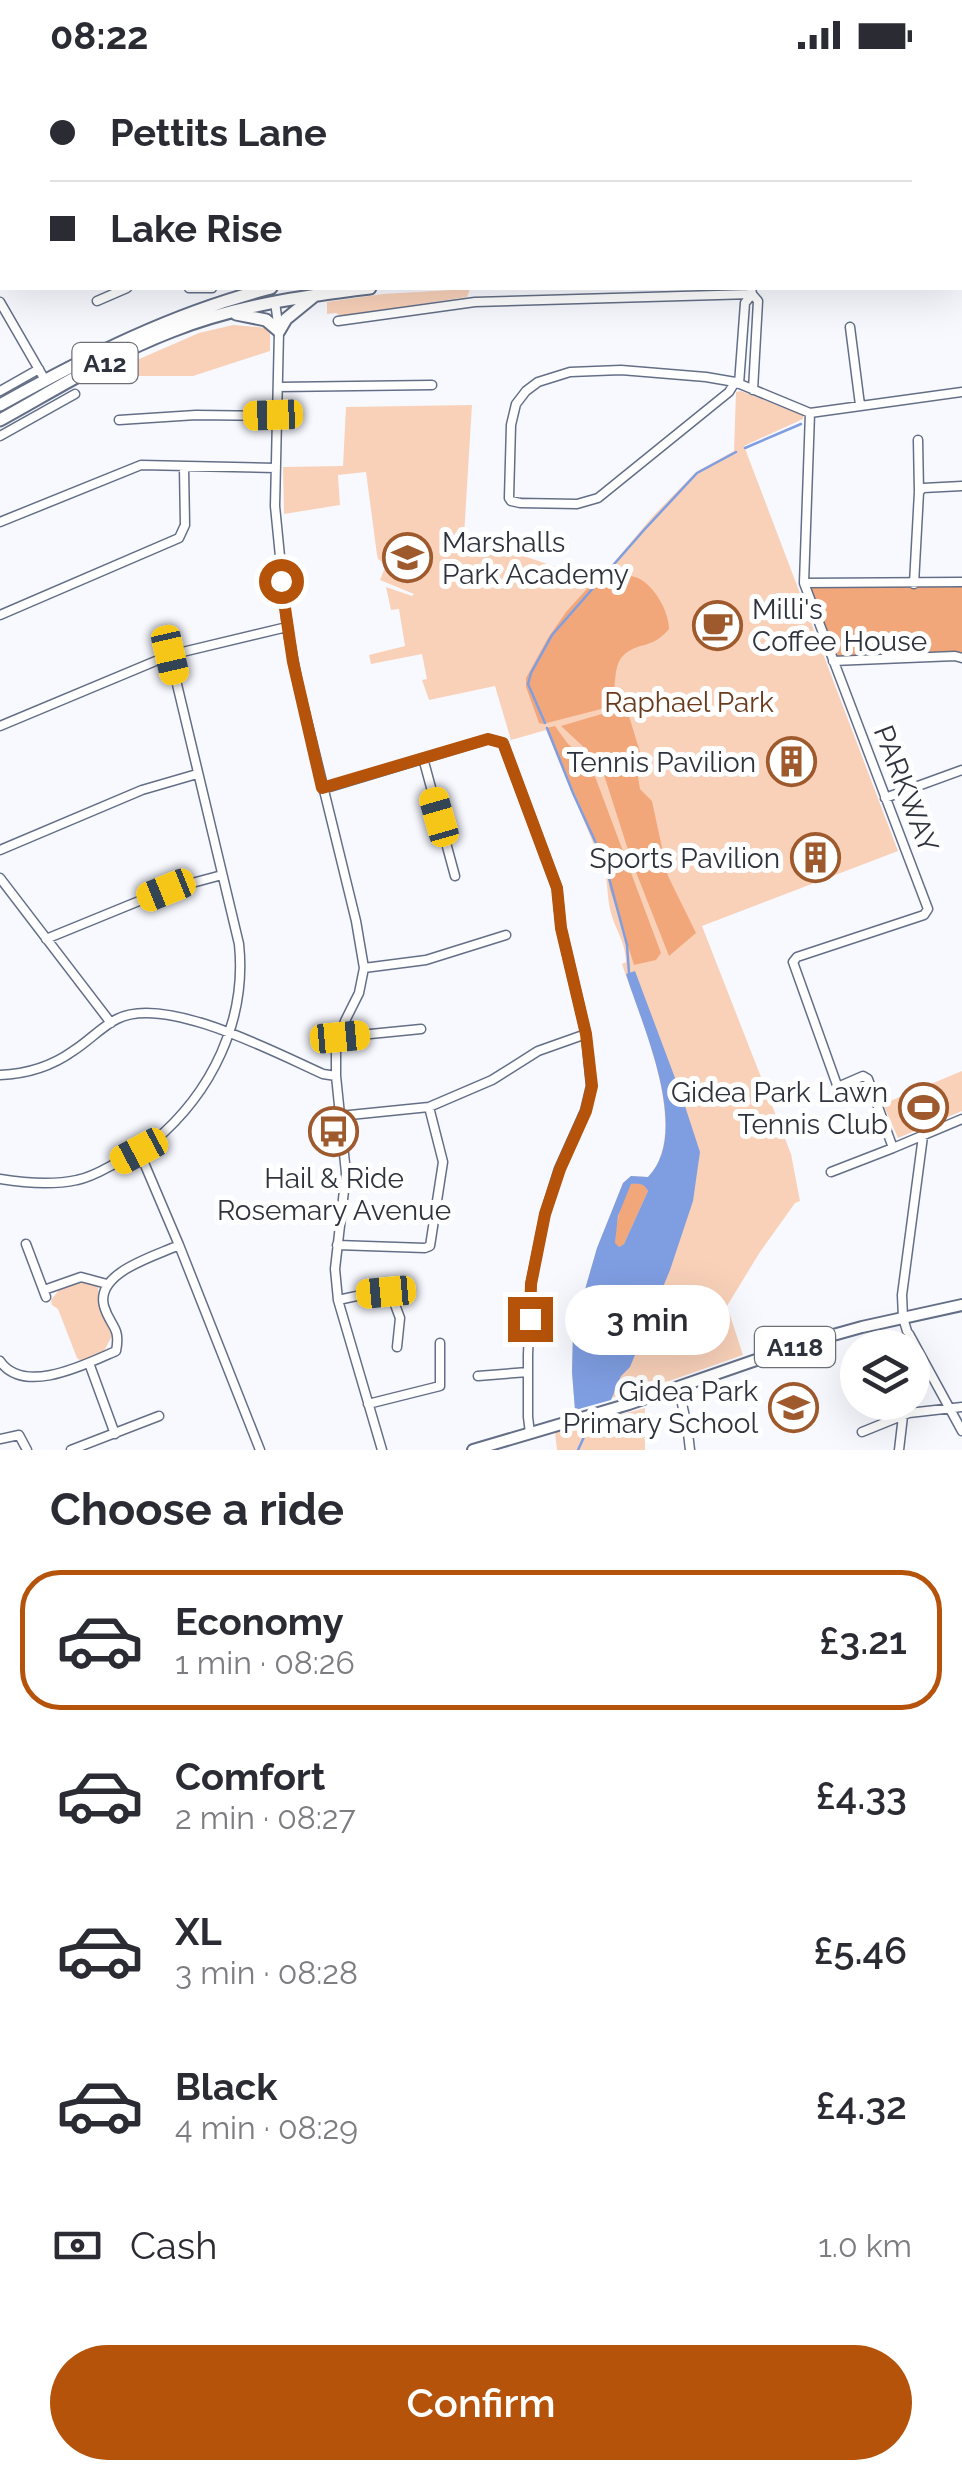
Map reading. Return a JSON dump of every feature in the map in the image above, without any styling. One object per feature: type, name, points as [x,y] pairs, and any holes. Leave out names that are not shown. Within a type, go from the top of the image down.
[{"type":"highway","points":[[236,298],[248,290]]},
{"type":"highway","name":"A12","points":[[0,420],[114,345],[266,290]]},
{"type":"highway","points":[[273,290],[275,302]]},
{"type":"highway","name":"A12","points":[[0,405],[172,331],[275,302],[352,290]]},
{"type":"highway","points":[[232,312],[266,320],[279,330],[286,318],[317,294]]},
{"type":"main road","name":"A118","points":[[472,1450],[513,1444],[530,1433],[819,1339],[962,1305]]},
{"type":"street","points":[[97,301],[122,290]]},
{"type":"street","points":[[475,290],[475,302]]},
{"type":"street","points":[[338,321],[475,302],[752,290]]},
{"type":"street","points":[[752,290],[744,303],[737,383],[729,392],[598,498],[577,504],[511,501],[513,414],[521,397],[538,382],[570,372],[622,370],[706,377],[737,383],[810,413],[962,392]]},
{"type":"street","points":[[752,290],[758,301],[753,390]]},
{"type":"street","points":[[0,302],[48,386]]},
{"type":"street","points":[[275,302],[279,330],[278,540],[286,628],[364,968],[359,993],[336,1051],[346,1173],[335,1270],[338,1300],[382,1450]]},
{"type":"street","points":[[850,327],[860,405]]},
{"type":"street","points":[[278,387],[432,385]]},
{"type":"street","points":[[0,436],[48,386]]},
{"type":"street","points":[[0,391],[48,386],[75,394]]},
{"type":"street","name":"PARKWAY","points":[[810,413],[804,583],[927,911],[797,957],[793,962],[837,1085],[863,1076],[868,1079],[893,1148]]},
{"type":"street","points":[[119,420],[196,415],[278,416]]},
{"type":"street","points":[[914,584],[918,440]]},
{"type":"street","points":[[0,522],[141,466],[276,468]]},
{"type":"street","points":[[0,615],[179,538],[185,525],[184,467]]},
{"type":"street","points":[[918,492],[922,488],[962,486]]},
{"type":"street","points":[[804,583],[962,582]]},
{"type":"street","points":[[0,726],[170,655],[286,628]]},
{"type":"street","points":[[0,1178],[23,1182],[76,1181],[151,1144],[194,1099],[216,1068],[230,1033],[241,963],[239,944],[170,655]]},
{"type":"street","points":[[833,661],[962,658]]},
{"type":"street","points":[[322,788],[488,739],[503,743],[557,888],[561,928],[586,1034],[592,1086],[545,1214],[531,1284],[530,1433]]},
{"type":"street","points":[[423,758],[456,876]]},
{"type":"street","points":[[885,798],[962,770]]},
{"type":"street","points":[[0,850],[142,790],[197,774]]},
{"type":"street","points":[[46,939],[166,890],[222,875]]},
{"type":"street","points":[[0,878],[111,1022]]},
{"type":"street","points":[[364,968],[426,960],[506,935]]},
{"type":"street","points":[[0,1075],[46,1066],[73,1052],[122,1016],[160,1012],[230,1033],[336,1076]]},
{"type":"street","points":[[340,1037],[422,1029]]},
{"type":"street","points":[[340,1116],[429,1106],[492,1080],[538,1050],[586,1034]]},
{"type":"street","points":[[337,1245],[430,1246],[443,1162],[429,1106]]},
{"type":"street","points":[[831,1172],[962,1119]]},
{"type":"street","points":[[923,1136],[902,1295],[903,1318],[962,1431]]},
{"type":"street","points":[[139,1151],[260,1450]]},
{"type":"street","points":[[26,1244],[45,1294],[82,1277],[107,1284]]},
{"type":"street","points":[[0,1361],[4,1368],[34,1378],[90,1363],[116,1351],[119,1336],[103,1303],[107,1284],[120,1272],[179,1245]]},
{"type":"street","points":[[338,1300],[392,1294],[400,1318],[397,1347]]},
{"type":"street","points":[[368,1404],[440,1386],[440,1343]]},
{"type":"street","points":[[71,1356],[75,1367]]},
{"type":"street","points":[[90,1363],[115,1434]]},
{"type":"street","points":[[478,1376],[528,1372]]},
{"type":"street","points":[[678,1386],[690,1450]]},
{"type":"street","points":[[930,1411],[962,1407]]},
{"type":"street","points":[[71,1450],[159,1416]]},
{"type":"street","points":[[862,1432],[893,1420]]},
{"type":"street","points":[[899,1450],[903,1420]]},
{"type":"street","points":[[0,1439],[19,1435],[26,1450]]},
{"type":"green space","points":[[470,290],[467,297],[341,316],[327,314],[327,302],[383,294]]},
{"type":"green space","points":[[233,325],[267,328],[270,351],[193,376],[100,376],[199,333]]},
{"type":"green space","name":"Raphael Park","points":[[736,392],[803,415],[803,419],[744,446],[898,851],[702,926],[791,1154],[800,1201],[760,1252],[727,1306],[743,1355],[658,1385],[644,1380],[630,1392],[575,1410],[573,1331],[597,1248],[623,1183],[631,1176],[648,1177],[660,1157],[665,1132],[658,1074],[622,964],[626,962],[625,955],[610,909],[604,869],[546,730],[511,740],[495,686],[429,700],[422,680],[427,679],[422,654],[371,664],[369,655],[405,646],[399,609],[391,610],[386,587],[414,594],[380,580],[386,565],[377,555],[366,472],[338,475],[340,505],[284,514],[283,467],[343,466],[346,407],[472,405],[464,536],[598,581],[696,472],[734,451]]},
{"type":"green space","name":"Gidea Park Lawn Tennis Club","points":[[962,1071],[962,1111],[898,1138],[883,1104]]},
{"type":"green space","points":[[85,1280],[98,1284],[99,1305],[112,1336],[103,1353],[81,1361],[51,1300],[59,1290]]},
{"type":"green space","points":[[645,1408],[645,1450],[557,1450],[555,1432]]},
{"type":"shaded area","points":[[621,574],[638,578],[650,587],[664,608],[669,629],[657,640],[621,658],[609,707],[539,723],[526,678],[548,638],[595,580]]},
{"type":"shaded area","points":[[962,582],[962,658],[833,661],[804,583]]},
{"type":"shaded area","points":[[622,708],[628,713],[644,765],[638,777],[640,789],[652,801],[668,876],[696,933],[669,956],[632,862],[604,775],[589,752],[561,726]]},
{"type":"shaded area","points":[[555,726],[582,755],[596,779],[661,953],[656,960],[634,965],[605,863],[548,733],[547,728]]},
{"type":"shaded area","points":[[638,1183],[648,1191],[624,1244],[619,1247],[615,1244],[621,1206],[631,1184]]},
{"type":"water","points":[[635,971],[700,1152],[693,1201],[630,1367],[621,1376],[611,1400],[575,1410],[573,1331],[597,1248],[623,1183],[631,1176],[648,1177],[660,1157],[665,1134],[660,1078],[626,974]],"holes":[[[631,1184],[643,1185],[648,1191],[624,1244],[619,1247],[615,1243],[618,1216]]]},
{"type":"waterway","points":[[745,448],[801,424]]},
{"type":"waterway","points":[[545,723],[528,684],[552,635],[697,473],[736,452]]},
{"type":"waterway","points":[[547,728],[605,863],[627,945],[629,973]]},
{"type":"waterway","points":[[578,1450],[590,1424]]},
{"type":"place","name":"Marshalls Park Academy","points":[[407,558]]},
{"type":"place","name":"Milli's Coffee House","points":[[717,625]]},
{"type":"place","name":"Tennis Pavilion","points":[[791,762]]},
{"type":"place","name":"Sports Pavilion","points":[[815,858]]},
{"type":"place","name":"Gidea Park Lawn Tennis Club","points":[[923,1108]]},
{"type":"place","name":"Hail & Ride Rosemary Avenue","points":[[334,1131]]},
{"type":"place","name":"Gidea Park Primary School","points":[[793,1407]]},
{"type":"route","points":[[281,581],[286,628],[322,788],[488,739],[503,743],[557,888],[561,928],[586,1034],[592,1086],[545,1214],[531,1284],[530,1319]]}]
